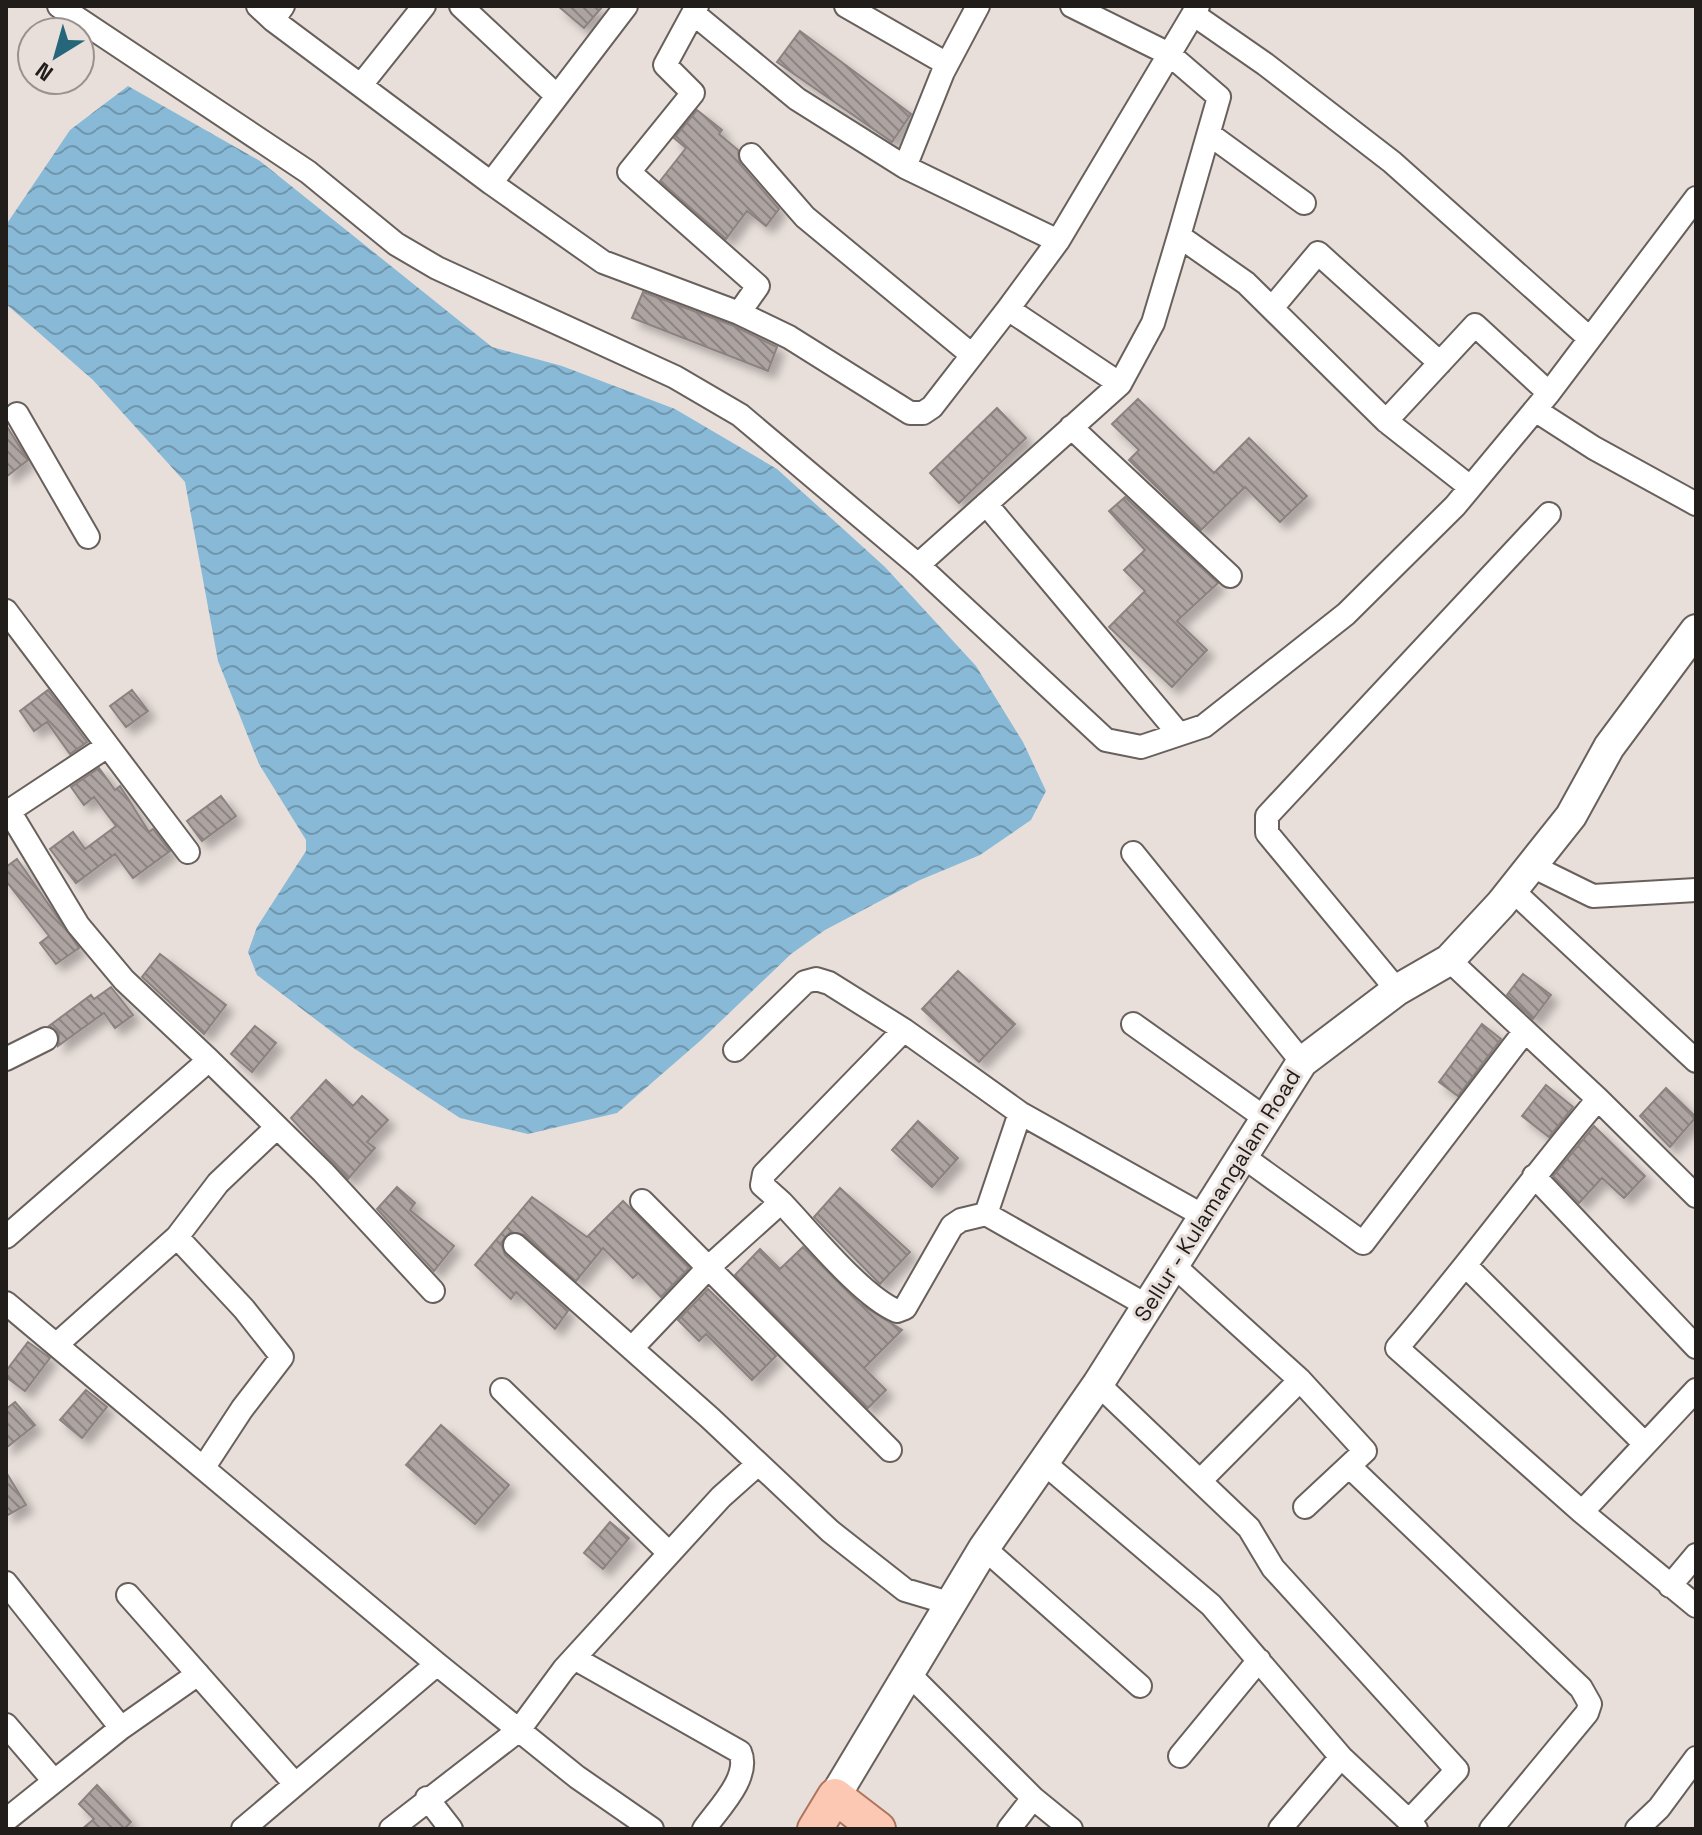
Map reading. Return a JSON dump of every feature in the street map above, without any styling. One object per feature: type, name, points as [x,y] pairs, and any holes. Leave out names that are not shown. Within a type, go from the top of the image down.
[{"type":"main road","name":"Sellur - Kulamangalam Road","points":[[815,1829],[984,1548],[1098,1384],[1171,1263],[1302,1062],[1397,990],[1449,960],[1512,890],[1571,816],[1609,747],[1691,648]]},
{"type":"main road","points":[[835,1796],[878,1829]]},
{"type":"street","points":[[59,6],[308,172],[396,244],[437,268],[675,377],[740,415],[918,565],[1106,740],[1141,747],[1204,726],[1346,614],[1470,487],[1542,401],[1696,198]]},
{"type":"street","points":[[361,85],[424,6]]},
{"type":"street","points":[[461,6],[557,96]]},
{"type":"street","points":[[491,183],[626,6]]},
{"type":"street","points":[[846,6],[947,64]]},
{"type":"street","points":[[905,167],[947,64],[978,6]]},
{"type":"street","points":[[918,565],[1120,384],[1153,323],[1209,134],[1219,97],[1169,54],[1072,6]]},
{"type":"street","points":[[739,313],[758,286],[629,172],[693,93],[665,65],[695,10],[797,99],[905,167],[1058,241]]},
{"type":"street","points":[[271,11],[361,85],[603,262],[739,313],[789,337],[910,413],[923,413],[932,407],[1058,241],[1196,10],[1392,162],[1588,337]]},
{"type":"street","points":[[1209,134],[1304,203]]},
{"type":"street","points":[[751,155],[805,217],[972,355]]},
{"type":"street","points":[[1179,236],[1246,283],[1386,421],[1470,487]]},
{"type":"street","points":[[1272,308],[1318,253],[1440,363]]},
{"type":"street","points":[[1008,309],[1120,384]]},
{"type":"street","points":[[1386,421],[1475,325],[1542,401],[1594,448],[1696,504]]},
{"type":"street","points":[[10,414],[88,537]]},
{"type":"street","points":[[1071,427],[1230,576]]},
{"type":"street","points":[[986,504],[1179,734]]},
{"type":"street","points":[[1397,990],[1267,833],[1267,816],[1549,514]]},
{"type":"street","points":[[6,611],[188,852]]},
{"type":"street","points":[[106,747],[7,810],[78,925],[124,980],[277,1127],[433,1291]]},
{"type":"street","points":[[1133,853],[1302,1062]]},
{"type":"street","points":[[1532,866],[1593,896],[1696,890]]},
{"type":"street","points":[[1512,890],[1696,1061]]},
{"type":"street","points":[[1449,960],[1598,1099],[1696,1196]]},
{"type":"street","points":[[735,1050],[805,982],[816,979],[829,983],[904,1030],[1020,1113],[1202,1215]]},
{"type":"street","points":[[1133,1024],[1265,1118]]},
{"type":"street","points":[[904,1030],[764,1174],[762,1185],[847,1271],[888,1307],[897,1311],[905,1308],[952,1226],[975,1216],[1020,1113]]},
{"type":"street","points":[[1241,1155],[1363,1243],[1525,1031]]},
{"type":"street","points":[[6,1059],[46,1039]]},
{"type":"street","points":[[6,1237],[209,1060]]},
{"type":"street","points":[[1598,1099],[1534,1176],[1467,1267],[1397,1348],[1582,1512],[1696,1606]]},
{"type":"street","points":[[56,1345],[177,1237],[218,1183],[277,1127]]},
{"type":"street","points":[[1534,1176],[1696,1347]]},
{"type":"street","points":[[642,1201],[890,1450]]},
{"type":"street","points":[[632,1348],[710,1266],[781,1202]]},
{"type":"street","points":[[975,1216],[1146,1305]]},
{"type":"street","points":[[177,1237],[244,1309],[282,1357],[242,1409],[204,1467]]},
{"type":"street","points":[[515,1245],[830,1531],[905,1590],[952,1604]]},
{"type":"street","points":[[1171,1263],[1300,1380],[1365,1451],[1305,1507]]},
{"type":"street","points":[[1467,1267],[1645,1444]]},
{"type":"street","points":[[6,1303],[437,1664],[577,1777],[652,1829]]},
{"type":"street","points":[[1200,1481],[1300,1380]]},
{"type":"street","points":[[1043,1462],[1211,1605],[1341,1757],[1413,1825],[1457,1770],[1273,1568],[1249,1528],[1098,1384]]},
{"type":"street","points":[[502,1390],[669,1553]]},
{"type":"street","points":[[1582,1512],[1696,1390]]},
{"type":"street","points":[[391,1829],[427,1798],[519,1730],[574,1658],[721,1497],[758,1464]]},
{"type":"street","points":[[1349,1466],[1581,1688],[1590,1704],[1587,1713],[1491,1829]]},
{"type":"street","points":[[984,1548],[1140,1686]]},
{"type":"street","points":[[1670,1586],[1696,1555]]},
{"type":"street","points":[[6,1583],[121,1728]]},
{"type":"street","points":[[128,1595],[295,1784]]},
{"type":"street","points":[[574,1658],[740,1752],[744,1761],[741,1775],[704,1829]]},
{"type":"street","points":[[1180,1756],[1259,1660]]},
{"type":"street","points":[[243,1829],[437,1664]]},
{"type":"street","points":[[6,1820],[121,1728],[198,1674]]},
{"type":"street","points":[[910,1675],[1033,1798],[1071,1829]]},
{"type":"street","points":[[6,1725],[54,1781]]},
{"type":"street","points":[[1280,1829],[1341,1757]]},
{"type":"street","points":[[1645,1826],[1696,1758]]},
{"type":"street","points":[[427,1798],[451,1829]]},
{"type":"street","points":[[1009,1829],[1033,1798]]},
{"type":"water","points":[[128,86],[260,161],[492,347],[562,366],[675,409],[777,469],[885,567],[976,666],[1023,742],[1046,791],[1031,820],[980,855],[920,880],[825,930],[791,954],[700,1041],[617,1113],[528,1134],[460,1118],[352,1047],[257,975],[248,952],[257,927],[306,851],[306,840],[259,764],[218,661],[185,482],[93,380],[6,304],[6,225],[70,130]]},
{"type":"building","points":[[558,6],[603,6],[584,28]]},
{"type":"building","points":[[800,31],[911,114],[892,142],[777,62]]},
{"type":"building","points":[[697,110],[722,130],[719,134],[738,150],[740,164],[779,209],[766,226],[747,211],[726,239],[660,181],[686,148],[674,138]]},
{"type":"building","points":[[643,292],[734,326],[777,347],[768,371],[632,318]]},
{"type":"building","points":[[1138,399],[1214,473],[1249,438],[1307,496],[1280,522],[1245,487],[1201,530],[1129,460],[1139,450],[1112,424]]},
{"type":"building","points":[[997,408],[1026,438],[959,503],[930,473]]},
{"type":"building","points":[[6,425],[28,460],[6,477]]},
{"type":"building","points":[[1125,497],[1218,583],[1177,621],[1207,650],[1172,687],[1109,627],[1145,591],[1124,570],[1145,550],[1109,511]]},
{"type":"building","points":[[48,690],[87,742],[70,754],[47,722],[34,731],[20,711]]},
{"type":"building","points":[[132,690],[148,711],[126,727],[110,706]]},
{"type":"building","points":[[99,768],[115,790],[120,786],[149,832],[153,829],[170,851],[133,878],[115,854],[76,883],[50,849],[73,832],[85,849],[116,826],[94,797],[84,805],[71,787]]},
{"type":"building","points":[[221,796],[236,816],[202,841],[187,821]]},
{"type":"building","points":[[17,859],[79,948],[56,964],[40,943],[49,936],[6,881],[6,867]]},
{"type":"building","points":[[160,954],[226,1005],[204,1034],[142,977]]},
{"type":"building","points":[[958,971],[1015,1024],[979,1062],[922,1009]]},
{"type":"building","points":[[1523,974],[1551,995],[1533,1019],[1507,995]]},
{"type":"building","points":[[111,987],[133,1015],[115,1028],[104,1013],[58,1046],[59,1033],[49,1026],[91,995],[94,999]]},
{"type":"building","points":[[1482,1024],[1501,1039],[1458,1096],[1439,1082]]},
{"type":"building","points":[[255,1026],[276,1043],[252,1072],[231,1054]]},
{"type":"building","points":[[326,1080],[353,1106],[362,1096],[388,1120],[367,1142],[375,1148],[348,1179],[291,1118]]},
{"type":"building","points":[[1546,1085],[1573,1107],[1549,1137],[1522,1116]]},
{"type":"building","points":[[1666,1088],[1696,1117],[1670,1147],[1640,1116]]},
{"type":"building","points":[[918,1121],[958,1158],[932,1187],[892,1150]]},
{"type":"building","points":[[1594,1126],[1645,1176],[1624,1198],[1602,1178],[1579,1203],[1553,1176]]},
{"type":"building","points":[[397,1187],[415,1203],[410,1210],[454,1246],[434,1271],[377,1209]]},
{"type":"building","points":[[840,1188],[910,1252],[880,1284],[814,1217]]},
{"type":"building","points":[[532,1197],[587,1237],[623,1201],[689,1268],[661,1297],[638,1273],[633,1278],[603,1248],[576,1281],[524,1235],[510,1232],[501,1243],[505,1255],[568,1311],[555,1329],[516,1292],[511,1299],[475,1265]]},
{"type":"building","points":[[803,1247],[859,1303],[902,1330],[864,1368],[886,1390],[868,1408],[735,1275],[760,1249],[780,1269]]},
{"type":"building","points":[[708,1289],[776,1356],[752,1380],[706,1334],[699,1341],[678,1320]]},
{"type":"building","points":[[28,1342],[50,1358],[25,1391],[6,1377],[6,1371]]},
{"type":"building","points":[[86,1390],[107,1407],[82,1438],[60,1420]]},
{"type":"building","points":[[15,1402],[35,1425],[6,1448],[6,1409]]},
{"type":"building","points":[[441,1425],[509,1485],[475,1524],[406,1465]]},
{"type":"building","points":[[6,1472],[26,1505],[6,1516]]},
{"type":"building","points":[[610,1522],[629,1538],[603,1569],[584,1553]]},
{"type":"building","points":[[97,1785],[131,1822],[124,1829],[82,1829],[94,1819],[79,1804]]}]
